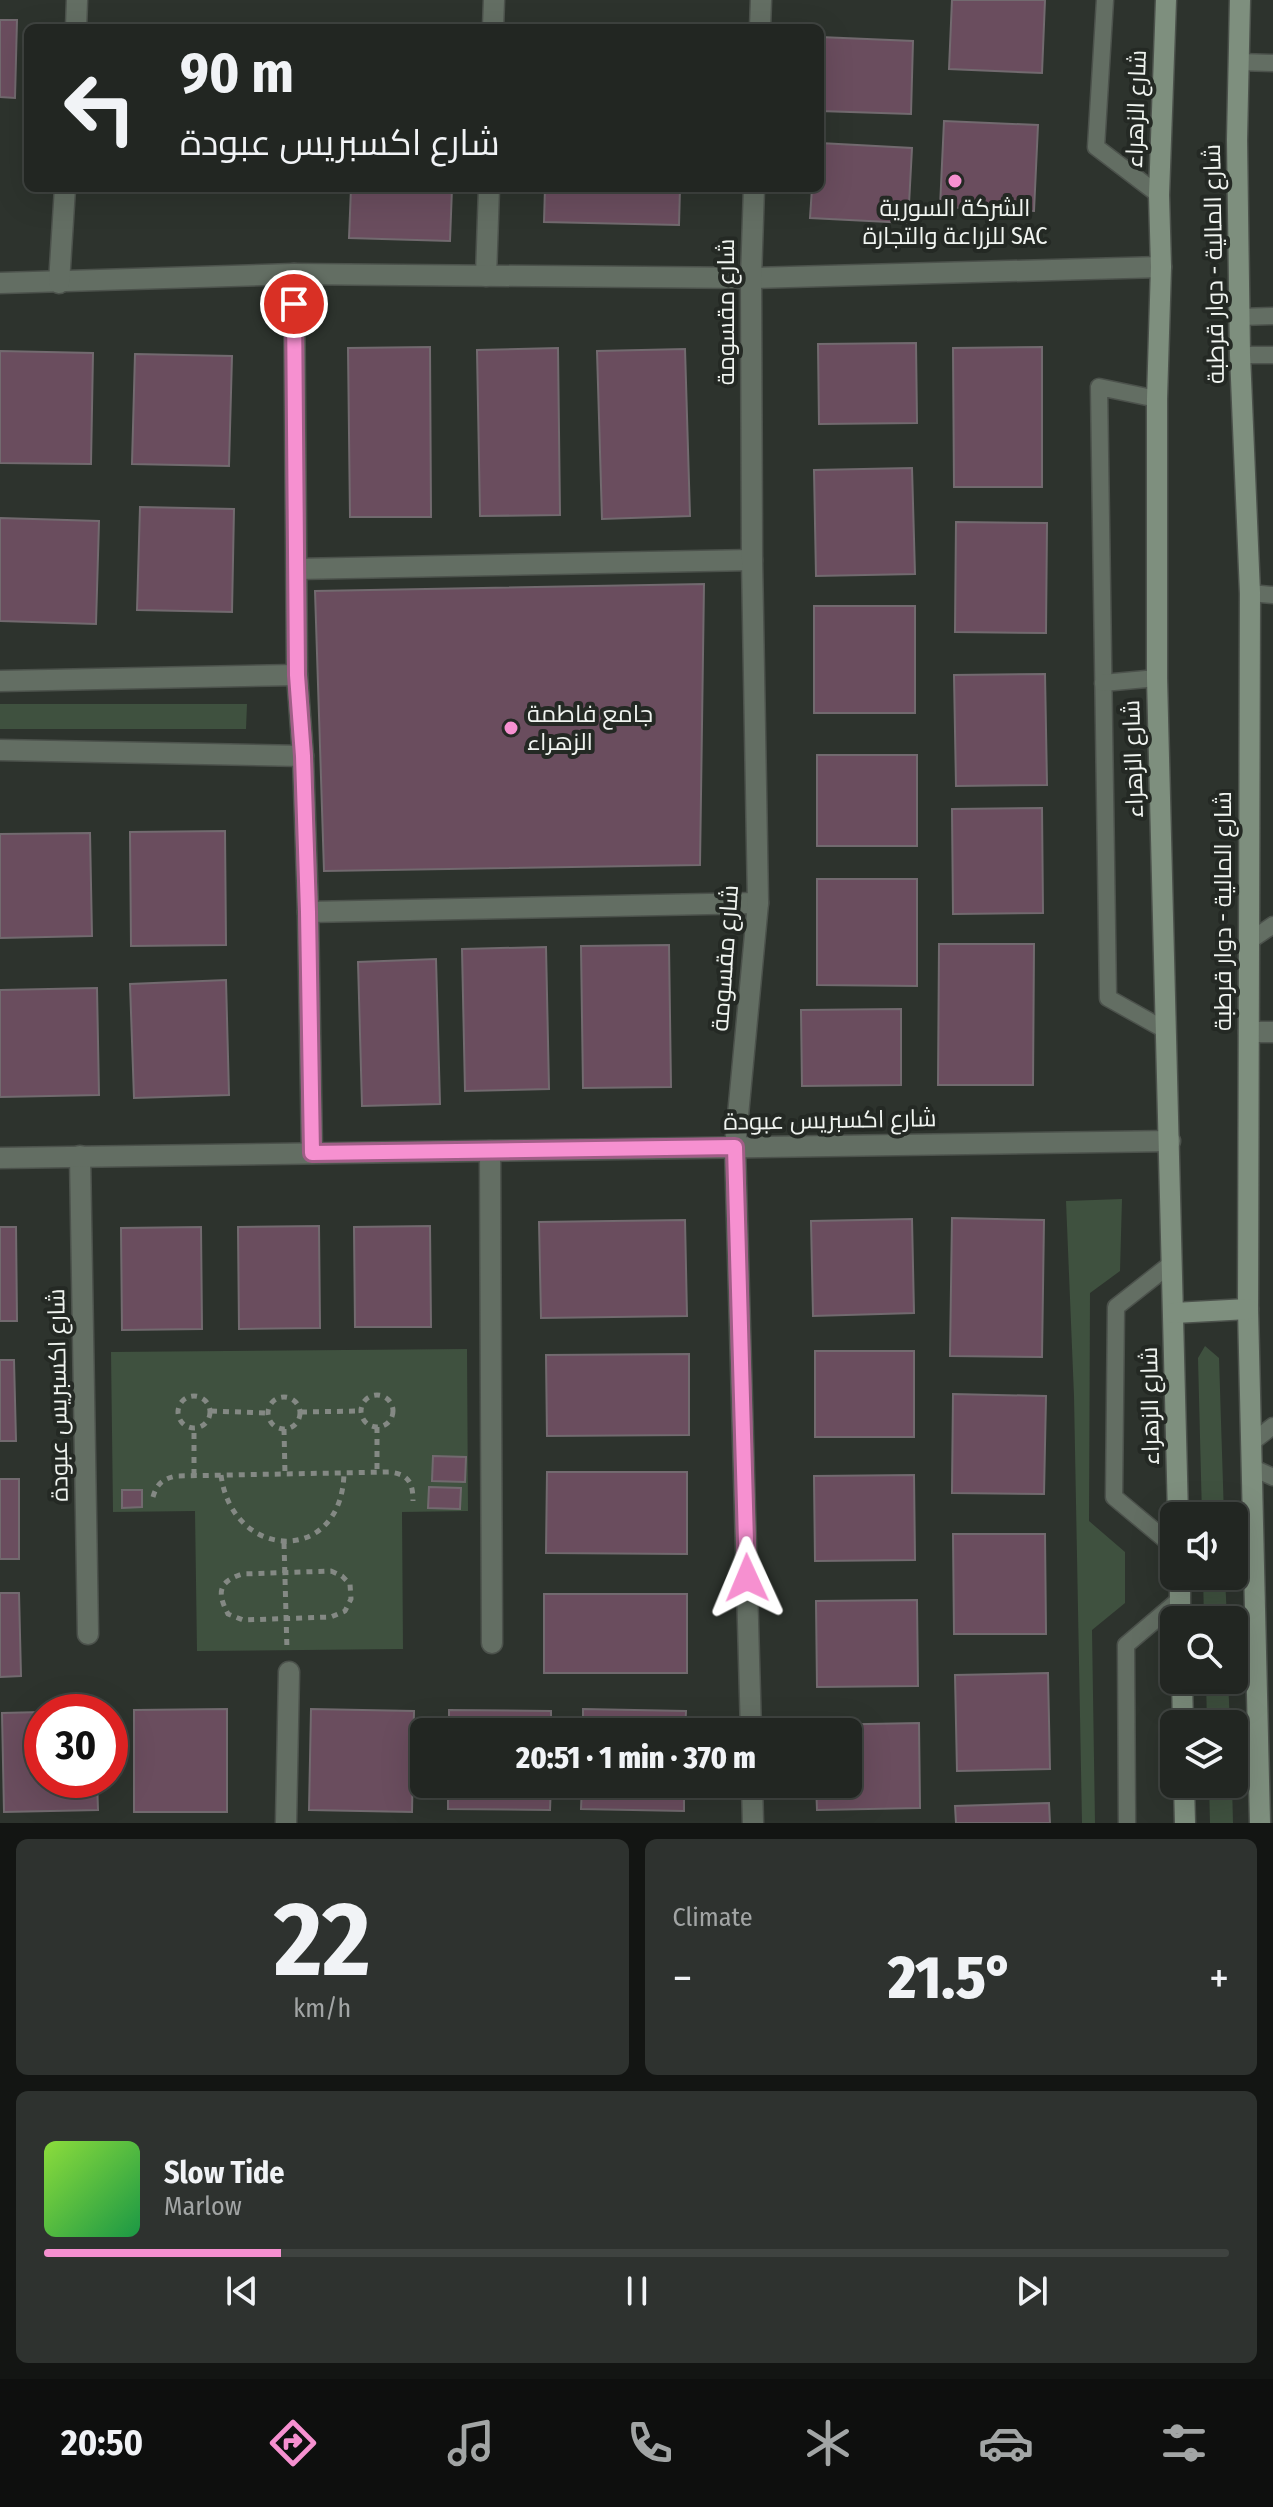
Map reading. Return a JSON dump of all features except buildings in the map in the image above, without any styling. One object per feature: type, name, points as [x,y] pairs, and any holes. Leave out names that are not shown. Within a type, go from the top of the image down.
[{"type":"main road","name":"شارع الزهراء","points":[[1166,0],[1159,195],[1157,678],[1178,1502]]},
{"type":"main road","name":"شارع المالية - دوار قرطبة","points":[[1240,0],[1240,355],[1250,593],[1248,1309],[1260,1823]]},
{"type":"main road","points":[[1174,1313],[1248,1309]]},
{"type":"main road","points":[[1180,1590],[1180,1606]]},
{"type":"main road","points":[[1184,1798],[1185,1823]]},
{"type":"street","points":[[76,24],[77,0]]},
{"type":"street","points":[[493,24],[494,0]]},
{"type":"street","points":[[760,24],[761,0]]},
{"type":"street","points":[[59,283],[65,192]]},
{"type":"street","points":[[486,276],[489,192]]},
{"type":"street","name":"شارع مقسومة","points":[[751,1718],[735,1147],[758,903],[752,560],[751,278],[754,192]]},
{"type":"street","points":[[0,283],[294,274],[751,278],[1161,267]]},
{"type":"street","points":[[294,274],[297,675],[308,912],[312,1153]]},
{"type":"street","points":[[297,569],[752,560]]},
{"type":"street","points":[[0,681],[297,675]]},
{"type":"street","points":[[0,750],[303,756]]},
{"type":"street","points":[[308,912],[758,903]]},
{"type":"street","points":[[1249,1032],[1273,1032]]},
{"type":"street","name":"شارع اكسبريس عبودة","points":[[0,1158],[1170,1141]]},
{"type":"street","points":[[490,1151],[492,1643]]},
{"type":"street","name":"شارع اكسبريس عبودة","points":[[80,1156],[88,1634]]},
{"type":"street","points":[[286,1823],[289,1672]]},
{"type":"street","points":[[752,1798],[753,1823]]},
{"type":"lane","points":[[1105,0],[1096,147],[1159,195]]},
{"type":"lane","points":[[1239,62],[1273,63]]},
{"type":"lane","points":[[1240,317],[1273,316]]},
{"type":"lane","points":[[1240,355],[1273,355]]},
{"type":"lane","points":[[1157,399],[1099,387],[1108,998],[1167,1031]]},
{"type":"lane","points":[[1250,593],[1273,595]]},
{"type":"lane","points":[[1103,683],[1157,678]]},
{"type":"lane","points":[[1248,942],[1273,925]]},
{"type":"lane","points":[[1160,1535],[1114,1497],[1116,1307],[1172,1263]]},
{"type":"lane","points":[[1251,1443],[1273,1426]]},
{"type":"lane","points":[[1251,1467],[1273,1477]]},
{"type":"lane","points":[[1127,1823],[1126,1645],[1180,1599]]},
{"type":"path","points":[[377,1394],[391,1402],[394,1411],[392,1419],[377,1427],[369,1425],[360,1411],[362,1402],[377,1394]]},
{"type":"path","points":[[194,1395],[202,1397],[211,1411],[202,1426],[194,1428],[179,1420],[177,1412],[185,1397],[194,1395]]},
{"type":"path","points":[[284,1396],[292,1398],[301,1412],[292,1427],[284,1429],[276,1427],[267,1413],[275,1398],[284,1396]]},
{"type":"path","points":[[211,1411],[267,1413]]},
{"type":"path","points":[[301,1412],[360,1411]]},
{"type":"path","points":[[377,1427],[377,1473]]},
{"type":"path","points":[[194,1428],[194,1475]]},
{"type":"path","points":[[284,1429],[285,1474]]},
{"type":"path","points":[[221,1475],[223,1493],[234,1513],[250,1529],[284,1543],[304,1539],[322,1529],[343,1494],[344,1473]]},
{"type":"path","points":[[153,1497],[156,1486],[164,1479],[194,1475],[399,1473],[413,1485],[413,1501]]},
{"type":"path","points":[[284,1543],[289,1672]]},
{"type":"path","points":[[331,1571],[350,1584],[351,1599],[345,1611],[331,1617],[286,1619],[243,1620],[228,1614],[222,1602],[222,1588],[229,1579],[242,1574],[331,1571]]},
{"type":"green space","points":[[0,704],[247,704],[246,729],[0,729]]},
{"type":"green space","points":[[1122,1199],[1120,1271],[1090,1293],[1089,1521],[1125,1552],[1125,1603],[1092,1630],[1095,1823],[1082,1823],[1074,1396],[1066,1201]]},
{"type":"green space","points":[[1205,1346],[1219,1358],[1224,1502],[1202,1502],[1198,1358]]},
{"type":"green space","points":[[467,1349],[468,1511],[402,1512],[403,1649],[197,1651],[195,1511],[113,1512],[111,1352]]},
{"type":"green space","points":[[1203,1590],[1226,1590],[1226,1606],[1204,1606]]},
{"type":"green space","points":[[1206,1694],[1229,1694],[1229,1710],[1207,1710]]},
{"type":"green space","points":[[1209,1798],[1232,1798],[1233,1823],[1210,1823]]},
{"type":"place","name":"الشركة السورية للزراعة والتجارة SAC","points":[[955,181]]},
{"type":"place","name":"جامع فاطمة الزهراء","points":[[511,728]]},
{"type":"route","points":[[294,304],[297,675],[308,912],[312,1153],[735,1147],[747,1578]]}]
